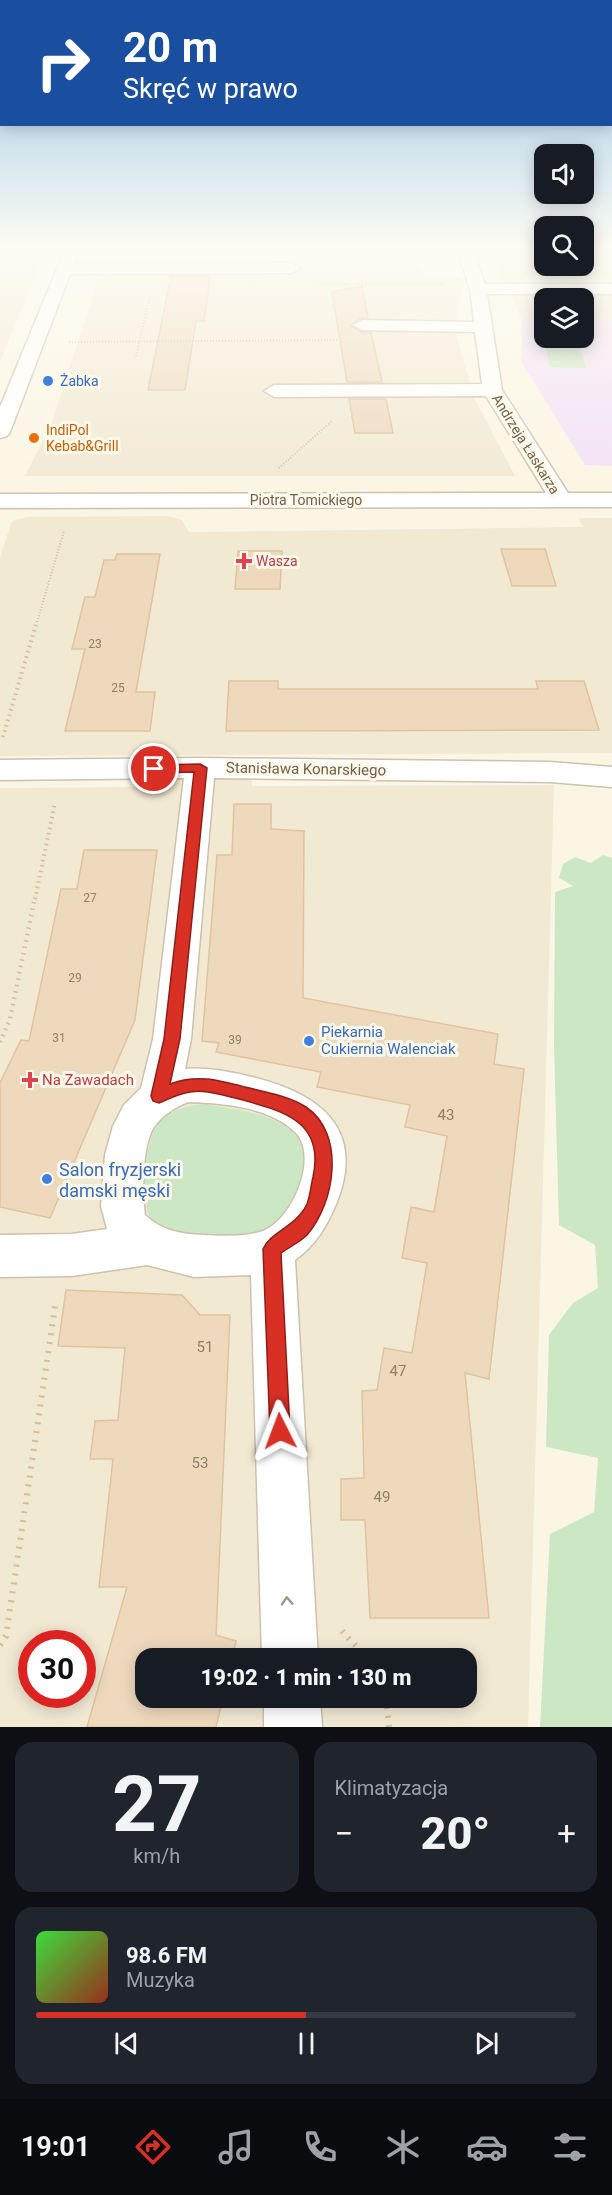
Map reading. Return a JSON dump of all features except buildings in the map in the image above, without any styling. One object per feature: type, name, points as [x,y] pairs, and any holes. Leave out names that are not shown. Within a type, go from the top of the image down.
[{"type":"street","points":[[0,432],[41,328]]},
{"type":"street","name":"Andrzeja Łaskarza","points":[[483,328],[492,390],[561,500]]},
{"type":"street","points":[[274,391],[492,390]]},
{"type":"street","name":"Piotra Tomickiego","points":[[0,501],[612,500]]},
{"type":"street","points":[[159,1096],[172,1039],[200,768]]},
{"type":"street","name":"Stanisława Konarskiego","points":[[0,770],[200,768],[550,772],[612,777]]},
{"type":"street","points":[[0,1256],[72,1255],[145,1245],[207,1257],[237,1256],[272,1249],[300,1229],[315,1206],[325,1159],[318,1132],[300,1113],[274,1102],[211,1085],[186,1085],[159,1096],[136,1119],[125,1157],[122,1195],[127,1226],[145,1245]]},
{"type":"street","points":[[272,1249],[290,1648]]},
{"type":"street","points":[[292,1708],[293,1727]]},
{"type":"path","points":[[136,356],[143,328]]},
{"type":"path","points":[[35,342],[341,340]]},
{"type":"path","points":[[0,746],[73,501]]},
{"type":"path","points":[[0,1042],[10,1019],[62,770]]},
{"type":"path","points":[[0,1645],[6,1636],[57,1295]]},
{"type":"path","points":[[387,1708],[389,1727]]},
{"type":"shaded area","points":[[0,328],[14,328],[0,362]]},
{"type":"shaded area","points":[[83,328],[454,328],[475,399],[515,476],[25,476],[51,425]]},
{"type":"shaded area","points":[[522,328],[534,328],[534,348],[594,348],[594,328],[612,328],[612,466],[585,465],[521,361]]},
{"type":"shaded area","points":[[167,516],[182,520],[189,532],[583,527],[579,518],[612,518],[612,753],[0,756],[0,557],[12,521],[27,517]]},
{"type":"shaded area","points":[[194,777],[251,777],[252,786],[554,785],[528,1727],[0,1727],[0,788],[138,787]]},
{"type":"green space","points":[[546,348],[580,348],[586,368],[550,367]]},
{"type":"green space","points":[[603,855],[612,858],[612,1727],[540,1727],[550,1534],[594,1512],[598,1458],[546,1447],[549,1335],[573,1303],[598,1288],[595,1245],[559,1225],[554,1046],[555,892],[573,886],[559,878],[563,864],[575,857],[591,863]]},
{"type":"green space","points":[[205,1104],[245,1111],[272,1119],[294,1133],[303,1147],[308,1164],[306,1175],[288,1210],[279,1221],[267,1229],[250,1235],[221,1239],[189,1238],[162,1232],[154,1226],[149,1217],[146,1204],[145,1173],[150,1142],[155,1130],[160,1121],[175,1111]]},
{"type":"place","name":"Żabka","points":[[48,381]]},
{"type":"place","name":"IndiPol Kebab&Grill","points":[[34,438]]},
{"type":"place","name":"Wasza","points":[[244,561]]},
{"type":"place","name":"Piekarnia Cukiernia Walenciak","points":[[309,1041]]},
{"type":"place","name":"Na Zawadach","points":[[30,1080]]},
{"type":"place","name":"Salon fryzjerski damski męski","points":[[47,1179]]},
{"type":"route","points":[[154,769],[200,768],[172,1039],[159,1096],[186,1085],[211,1085],[274,1102],[300,1113],[318,1132],[325,1159],[315,1206],[300,1229],[272,1249],[280,1431]]}]
